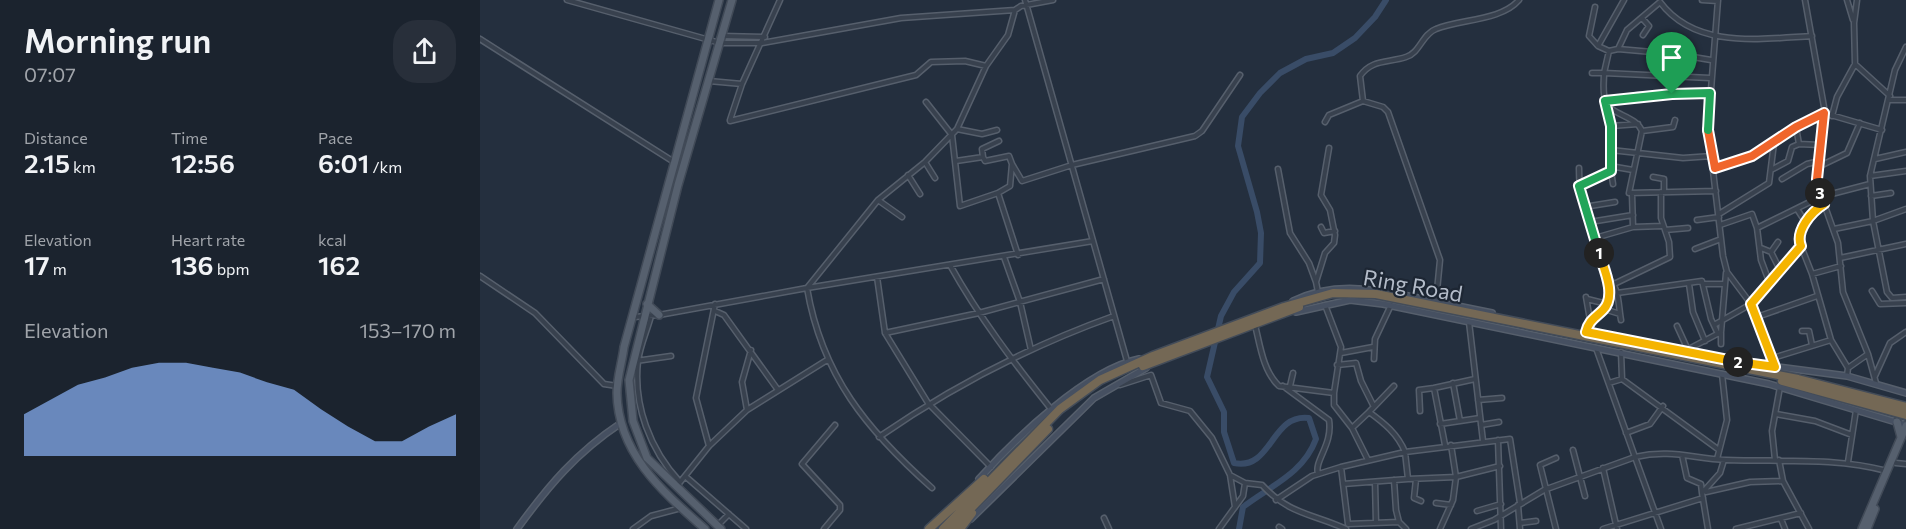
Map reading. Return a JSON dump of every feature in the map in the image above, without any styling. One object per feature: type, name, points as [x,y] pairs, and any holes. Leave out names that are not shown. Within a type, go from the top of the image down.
[{"type":"highway","name":"Ring Road","points":[[943,529],[1036,433],[1084,390],[1116,372],[1334,293],[1376,294],[1798,379],[1906,407]]},
{"type":"highway","name":"Ring Road","points":[[1227,332],[1255,325],[1285,310],[1340,297],[1378,299],[1816,389],[1906,415]]},
{"type":"highway","name":"Ring Road","points":[[951,529],[1076,402],[1118,376],[1154,359]]},
{"type":"highway","points":[[929,529],[965,494],[1036,433]]},
{"type":"highway","points":[[962,528],[982,498]]},
{"type":"main road","points":[[705,529],[681,508],[639,464],[621,423],[617,386],[624,347],[710,40],[719,0]]},
{"type":"main road","points":[[719,527],[678,484],[647,458],[630,406],[629,380],[651,316],[647,304],[732,0]]},
{"type":"main road","points":[[647,304],[651,316]]},
{"type":"main road","points":[[1862,529],[1887,471],[1904,440],[1897,422]]},
{"type":"main road","points":[[1867,529],[1896,463],[1906,426]]},
{"type":"street","points":[[567,0],[710,40],[765,37]]},
{"type":"street","points":[[591,7],[592,0]]},
{"type":"street","points":[[780,0],[742,84],[730,121],[916,75],[931,62],[965,61],[986,66]]},
{"type":"street","points":[[721,40],[762,43],[901,18],[1015,10],[1026,2],[1053,0]]},
{"type":"street","points":[[1363,101],[1360,76],[1374,64],[1409,56],[1432,30],[1457,21],[1510,8],[1519,0]]},
{"type":"street","points":[[1598,46],[1624,0]]},
{"type":"street","points":[[1702,0],[1718,1],[1710,78],[1708,128],[1727,272],[1724,284],[1721,344]]},
{"type":"street","points":[[1806,0],[1826,122],[1820,146],[1817,179],[1820,197],[1834,228],[1840,258],[1841,283],[1848,308],[1868,354],[1876,380]]},
{"type":"street","points":[[1847,0],[1854,23]]},
{"type":"street","points":[[1832,116],[1837,97],[1855,64],[1854,23],[1857,0]]},
{"type":"street","points":[[1618,50],[1627,30],[1661,1],[1674,19],[1716,37],[1737,39],[1812,36]]},
{"type":"street","points":[[1026,2],[1127,361]]},
{"type":"street","points":[[1595,7],[1589,36],[1598,46],[1609,51],[1676,54],[1712,60]]},
{"type":"street","points":[[807,288],[878,200],[925,162],[957,129],[986,66],[1008,35],[1015,10]]},
{"type":"street","points":[[1642,18],[1649,26],[1643,35]]},
{"type":"street","points":[[480,39],[674,162]]},
{"type":"street","points":[[1906,47],[1895,70],[1870,176],[1873,221],[1889,296],[1896,299],[1906,297]]},
{"type":"street","points":[[1609,51],[1604,73],[1605,101],[1611,126],[1613,184]]},
{"type":"street","points":[[1855,64],[1889,98],[1906,100]]},
{"type":"street","points":[[1592,73],[1710,78]]},
{"type":"street","points":[[999,141],[982,149],[982,157],[985,161],[1010,156],[1022,181],[1072,165],[1199,134],[1240,75]]},
{"type":"street","points":[[708,81],[742,84]]},
{"type":"street","points":[[1605,101],[1638,95],[1710,93]]},
{"type":"street","points":[[1325,122],[1329,115],[1363,101],[1386,109],[1440,260],[1436,302]]},
{"type":"street","points":[[926,102],[952,135],[961,207],[998,194],[1010,186],[1012,164]]},
{"type":"street","points":[[1608,106],[1639,124],[1642,130],[1628,189],[1632,194],[1633,227]]},
{"type":"street","points":[[1715,168],[1752,156],[1796,127],[1824,113],[1881,130]]},
{"type":"street","points":[[1642,130],[1673,127],[1675,120]]},
{"type":"street","points":[[1782,179],[1802,167],[1820,164],[1847,153],[1860,123]]},
{"type":"street","points":[[1611,126],[1639,124]]},
{"type":"street","points":[[1796,127],[1799,144]]},
{"type":"street","points":[[957,129],[982,134],[997,130]]},
{"type":"street","points":[[1697,220],[1719,215],[1765,187],[1771,170],[1774,142]]},
{"type":"street","points":[[1771,170],[1788,161],[1792,147],[1799,144],[1820,146]]},
{"type":"street","points":[[1316,282],[1325,253],[1334,243],[1335,231],[1330,210],[1322,195],[1329,148]]},
{"type":"street","points":[[1611,150],[1683,158],[1712,156]]},
{"type":"street","points":[[1875,159],[1906,152]]},
{"type":"street","points":[[956,162],[982,157]]},
{"type":"street","points":[[925,162],[935,177]]},
{"type":"street","points":[[1579,168],[1579,186],[1584,207],[1595,238],[1609,292],[1606,307],[1590,320]]},
{"type":"street","points":[[1278,169],[1288,229],[1309,263],[1318,292]]},
{"type":"street","points":[[1579,186],[1611,169],[1633,170]]},
{"type":"street","points":[[1870,176],[1906,171]]},
{"type":"street","points":[[908,175],[920,194]]},
{"type":"street","points":[[1614,284],[1670,257],[1669,242],[1664,228],[1662,192],[1664,179],[1653,177]]},
{"type":"street","points":[[1757,228],[1820,197],[1870,184]]},
{"type":"street","points":[[1632,194],[1716,190]]},
{"type":"street","points":[[1871,196],[1891,193]]},
{"type":"street","points":[[998,194],[1018,255]]},
{"type":"street","points":[[878,200],[902,217]]},
{"type":"street","points":[[1584,207],[1615,202]]},
{"type":"street","points":[[1824,204],[1812,212],[1799,238],[1831,340],[1848,368],[1847,376]]},
{"type":"street","points":[[1797,209],[1806,223]]},
{"type":"street","points":[[1834,228],[1873,221],[1906,209]]},
{"type":"street","points":[[1720,225],[1752,214],[1761,248],[1761,260],[1770,284]]},
{"type":"street","points":[[1589,222],[1633,215]]},
{"type":"street","points":[[1321,227],[1324,233],[1335,231]]},
{"type":"street","points":[[1595,238],[1633,227],[1688,228]]},
{"type":"street","points":[[1695,249],[1721,239]]},
{"type":"street","points":[[634,317],[1093,241]]},
{"type":"street","points":[[1771,252],[1778,242]]},
{"type":"street","points":[[1840,258],[1906,244]]},
{"type":"street","points":[[1714,326],[1751,304],[1782,272],[1801,246]]},
{"type":"street","points":[[1761,248],[1771,252],[1782,272]]},
{"type":"street","points":[[1004,257],[1020,302],[1031,350]]},
{"type":"street","points":[[950,265],[1010,359],[1051,409]]},
{"type":"street","points":[[1812,274],[1841,266]]},
{"type":"street","points":[[1727,272],[1751,304],[1775,367]]},
{"type":"street","points":[[480,276],[535,313],[604,384],[617,386]]},
{"type":"street","points":[[1606,276],[1614,284],[1621,320]]},
{"type":"street","points":[[877,277],[885,333],[928,403],[991,467]]},
{"type":"street","points":[[885,333],[979,313],[1104,279]]},
{"type":"street","points":[[1617,293],[1701,281],[1704,284],[1724,284]]},
{"type":"street","points":[[1689,284],[1693,312],[1705,341]]},
{"type":"street","points":[[1704,284],[1714,326],[1720,333]]},
{"type":"street","points":[[807,288],[816,333],[826,360],[879,437],[932,488]]},
{"type":"street","points":[[1285,310],[1318,292],[1340,288],[1369,289],[1775,367],[1876,380],[1906,393]]},
{"type":"street","points":[[1872,291],[1881,304],[1906,303]]},
{"type":"street","points":[[1757,317],[1817,296]]},
{"type":"street","points":[[1586,332],[1590,320],[1586,298],[1620,314]]},
{"type":"street","points":[[1285,310],[1350,300],[1391,305],[1780,387],[1906,426]]},
{"type":"street","points":[[709,446],[696,393],[715,304]]},
{"type":"street","points":[[1325,304],[1337,332],[1341,353],[1337,365],[1334,405],[1352,428],[1368,460]]},
{"type":"street","points":[[1374,359],[1372,347],[1391,305]]},
{"type":"street","points":[[715,311],[724,315],[778,390]]},
{"type":"street","points":[[879,437],[928,403],[1010,359],[1114,316]]},
{"type":"street","points":[[1469,322],[1483,441]]},
{"type":"street","points":[[1255,325],[1266,367],[1276,383],[1329,420],[1330,437],[1316,468],[1317,474]]},
{"type":"street","points":[[1677,326],[1686,351]]},
{"type":"street","points":[[1802,331],[1809,331],[1812,345]]},
{"type":"street","points":[[1876,380],[1890,342],[1906,332]]},
{"type":"street","points":[[1686,351],[1720,333]]},
{"type":"street","points":[[1773,358],[1831,340]]},
{"type":"street","points":[[1341,353],[1372,347]]},
{"type":"street","points":[[1596,348],[1660,529]]},
{"type":"street","points":[[747,410],[742,382],[751,350]]},
{"type":"street","points":[[1621,352],[1622,379]]},
{"type":"street","points":[[1848,368],[1868,354]]},
{"type":"street","points":[[671,356],[635,361],[640,405],[653,445],[678,484],[709,446],[747,410],[826,360]]},
{"type":"street","points":[[965,494],[1051,409],[1093,379],[1127,361],[1154,359]]},
{"type":"street","points":[[962,528],[1084,407],[1113,384],[1154,359]]},
{"type":"street","points":[[1337,365],[1356,363],[1361,381],[1373,405]]},
{"type":"street","points":[[1290,386],[1293,373]]},
{"type":"street","points":[[1717,459],[1727,420],[1722,374]]},
{"type":"street","points":[[1113,384],[1123,385],[1151,375],[1161,404],[1186,409],[1194,415],[1212,438],[1230,475],[1235,507]]},
{"type":"street","points":[[1419,411],[1419,390],[1475,379]]},
{"type":"street","points":[[1608,383],[1622,379],[1663,406],[1719,450]]},
{"type":"street","points":[[1453,383],[1460,422]]},
{"type":"street","points":[[1283,386],[1334,393]]},
{"type":"street","points":[[1352,428],[1394,386]]},
{"type":"street","points":[[1780,387],[1772,437],[1783,481],[1809,529]]},
{"type":"street","points":[[1434,388],[1440,424],[1456,477],[1451,505],[1440,529]]},
{"type":"street","points":[[1478,400],[1502,398]]},
{"type":"street","points":[[1626,433],[1650,424],[1663,406]]},
{"type":"street","points":[[1848,462],[1856,410]]},
{"type":"street","points":[[1369,412],[1387,425],[1401,441],[1405,452],[1408,479]]},
{"type":"street","points":[[1776,414],[1815,421],[1852,435]]},
{"type":"street","points":[[1440,424],[1480,418]]},
{"type":"street","points":[[1481,425],[1499,422]]},
{"type":"street","points":[[517,529],[555,477],[580,453],[621,423]]},
{"type":"street","points":[[824,529],[840,510],[840,505],[802,464],[834,425]]},
{"type":"street","points":[[1498,440],[1501,529]]},
{"type":"street","points":[[1276,500],[1317,474],[1368,460],[1448,445],[1511,440],[1520,529]]},
{"type":"street","points":[[642,448],[653,445]]},
{"type":"street","points":[[1573,450],[1585,496]]},
{"type":"street","points":[[1471,529],[1544,490],[1635,457],[1661,451],[1717,459],[1848,462],[1887,471]]},
{"type":"street","points":[[1682,455],[1687,478],[1701,484],[1708,529]]},
{"type":"street","points":[[1556,458],[1540,464],[1544,490],[1556,529]]},
{"type":"street","points":[[1704,494],[1722,469],[1724,459]]},
{"type":"street","points":[[1896,463],[1906,464]]},
{"type":"street","points":[[1331,471],[1343,483],[1456,477],[1500,466]]},
{"type":"street","points":[[1341,467],[1347,527]]},
{"type":"street","points":[[1603,468],[1617,527]]},
{"type":"street","points":[[1230,475],[1245,483],[1264,486],[1270,495],[1288,508],[1347,527],[1399,522]]},
{"type":"street","points":[[685,476],[746,529]]},
{"type":"street","points":[[1416,479],[1415,500],[1421,501]]},
{"type":"street","points":[[1394,480],[1396,510],[1399,522],[1406,529]]},
{"type":"street","points":[[1603,529],[1617,527],[1704,494],[1745,483],[1783,481]]},
{"type":"street","points":[[1375,482],[1376,523]]},
{"type":"street","points":[[1219,529],[1245,492],[1245,483]]},
{"type":"street","points":[[1436,503],[1451,505]]},
{"type":"street","points":[[1477,511],[1501,504]]},
{"type":"street","points":[[633,529],[651,516],[681,508]]},
{"type":"street","points":[[1736,529],[1801,513]]},
{"type":"street","points":[[719,527],[729,514]]},
{"type":"street","points":[[1104,518],[1109,529]]},
{"type":"street","points":[[1781,518],[1785,529]]},
{"type":"street","points":[[1520,523],[1536,521]]},
{"type":"street","points":[[1383,522],[1385,529]]},
{"type":"waterway","points":[[1239,529],[1243,507],[1294,470],[1303,461],[1316,439],[1309,418],[1296,419],[1287,424],[1256,459],[1247,463],[1234,463],[1224,432],[1224,412],[1207,377],[1221,316],[1234,292],[1260,263],[1261,233],[1238,146],[1242,117],[1260,93],[1280,73],[1306,59],[1333,53],[1355,38],[1375,17],[1386,0]]},
{"type":"route","points":[[1710,93],[1708,128],[1715,168],[1752,156],[1817,116],[1824,113],[1826,118],[1820,146],[1817,179],[1820,197],[1824,204],[1809,216],[1799,235],[1801,246],[1793,259],[1751,304],[1775,367],[1712,358],[1586,332],[1590,320],[1604,309],[1609,298],[1606,276],[1579,186],[1611,171],[1611,126],[1605,101],[1638,95],[1672,94],[1710,93]]}]
